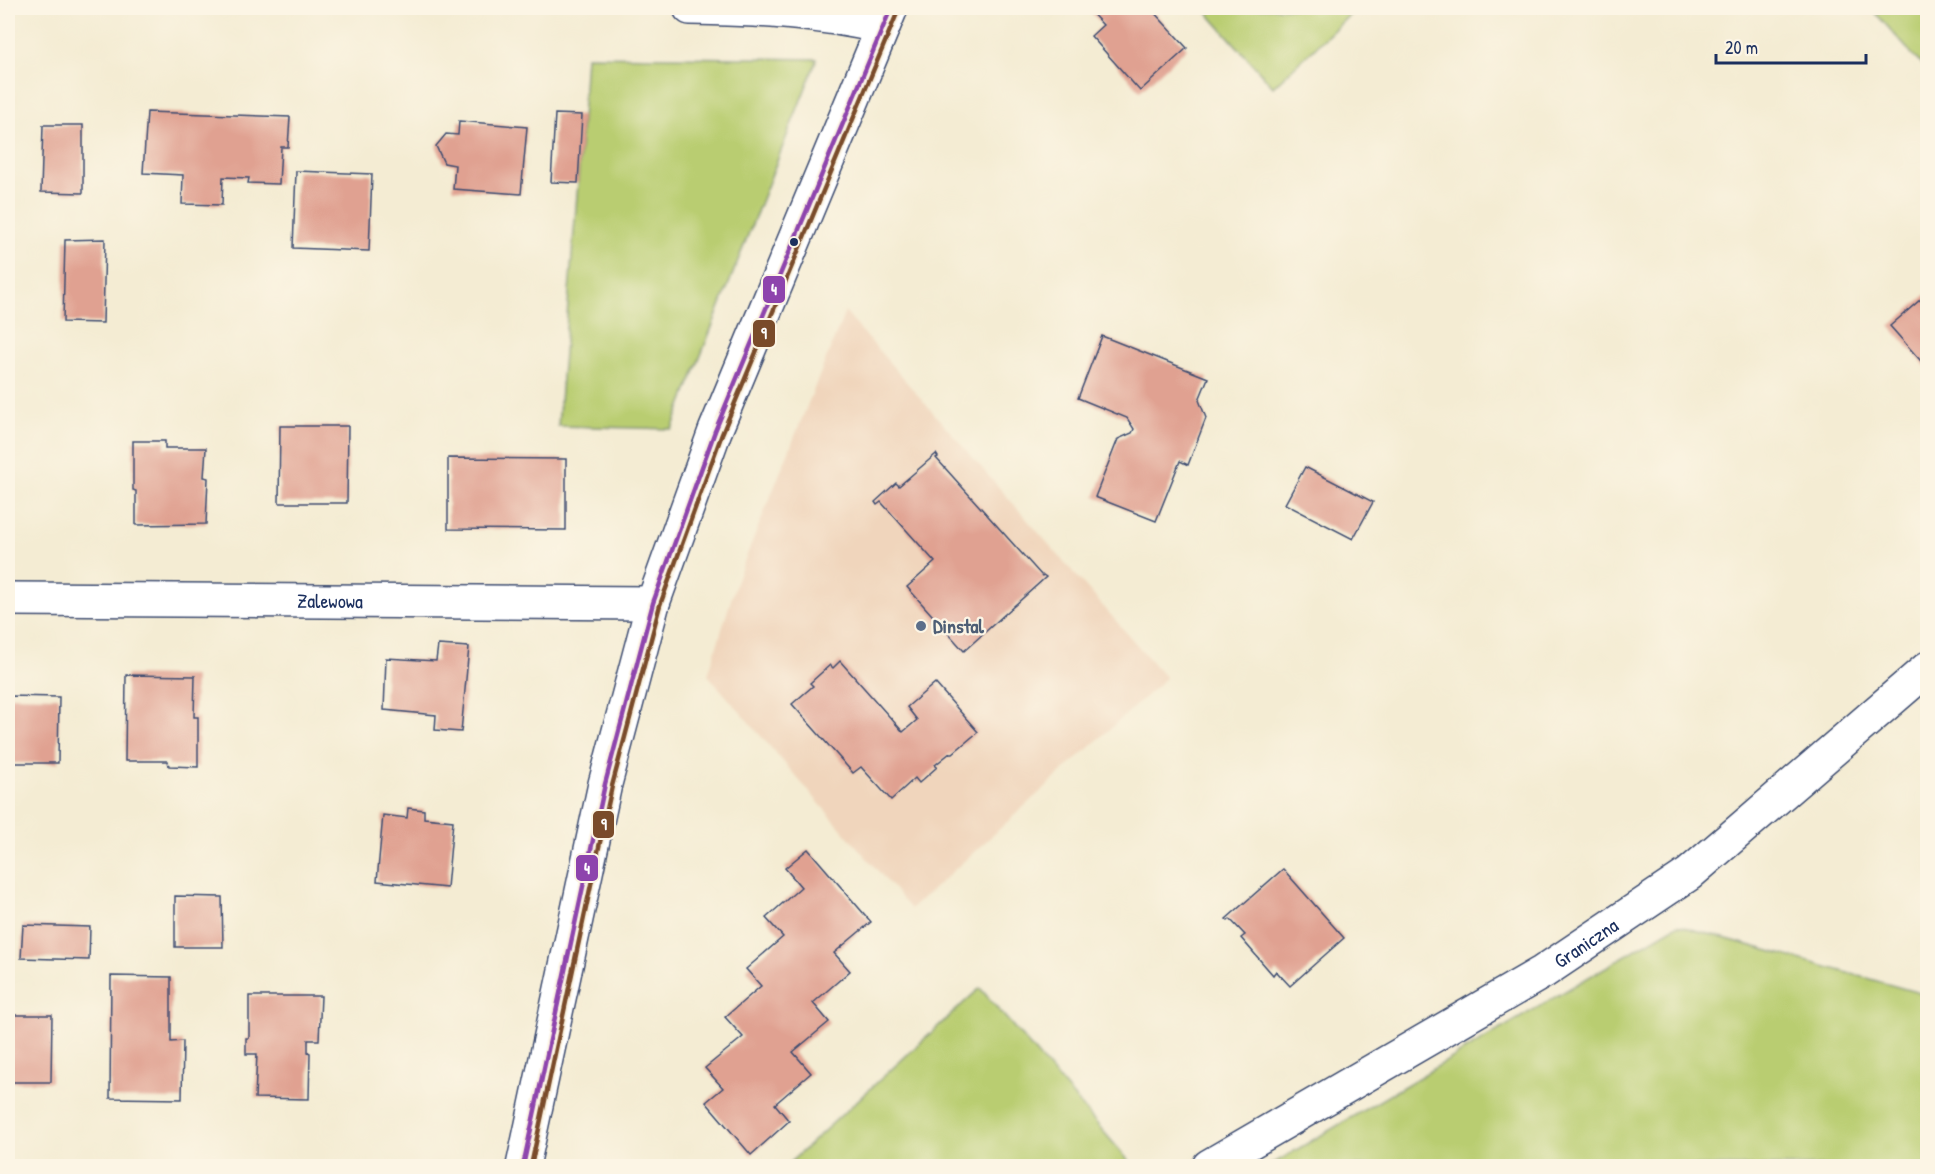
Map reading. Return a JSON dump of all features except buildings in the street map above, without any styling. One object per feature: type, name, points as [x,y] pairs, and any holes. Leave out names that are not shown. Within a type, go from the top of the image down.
[{"type":"street","points":[[523,1167],[605,784],[653,603],[715,431],[887,17],[847,18],[766,9],[690,8]]},
{"type":"street","name":"Zalewowa","points":[[8,599],[653,603]]},
{"type":"street","name":"Graniczna","points":[[1209,1167],[1543,972],[1689,874],[1928,668]]},
{"type":"shaded area","name":"Dinstal","points":[[845,312],[1166,678],[911,909],[708,675],[738,577]]},
{"type":"green space","points":[[1203,8],[1357,8],[1273,87]]},
{"type":"green space","points":[[1871,8],[1927,8],[1927,71]]},
{"type":"green space","points":[[586,56],[817,59],[672,429],[558,426]]},
{"type":"green space","points":[[1677,925],[1927,995],[1927,1166],[1269,1166]]},
{"type":"green space","points":[[980,988],[1129,1161],[1126,1166],[786,1166]]},
{"type":"transit line","name":"4","points":[[523,1166],[605,784],[653,603],[715,431],[891,8]]},
{"type":"transit line","name":"9","points":[[531,1166],[612,786],[660,605],[722,434],[898,11]]},
{"type":"place","name":"Dinstal","points":[[921,626]]}]
